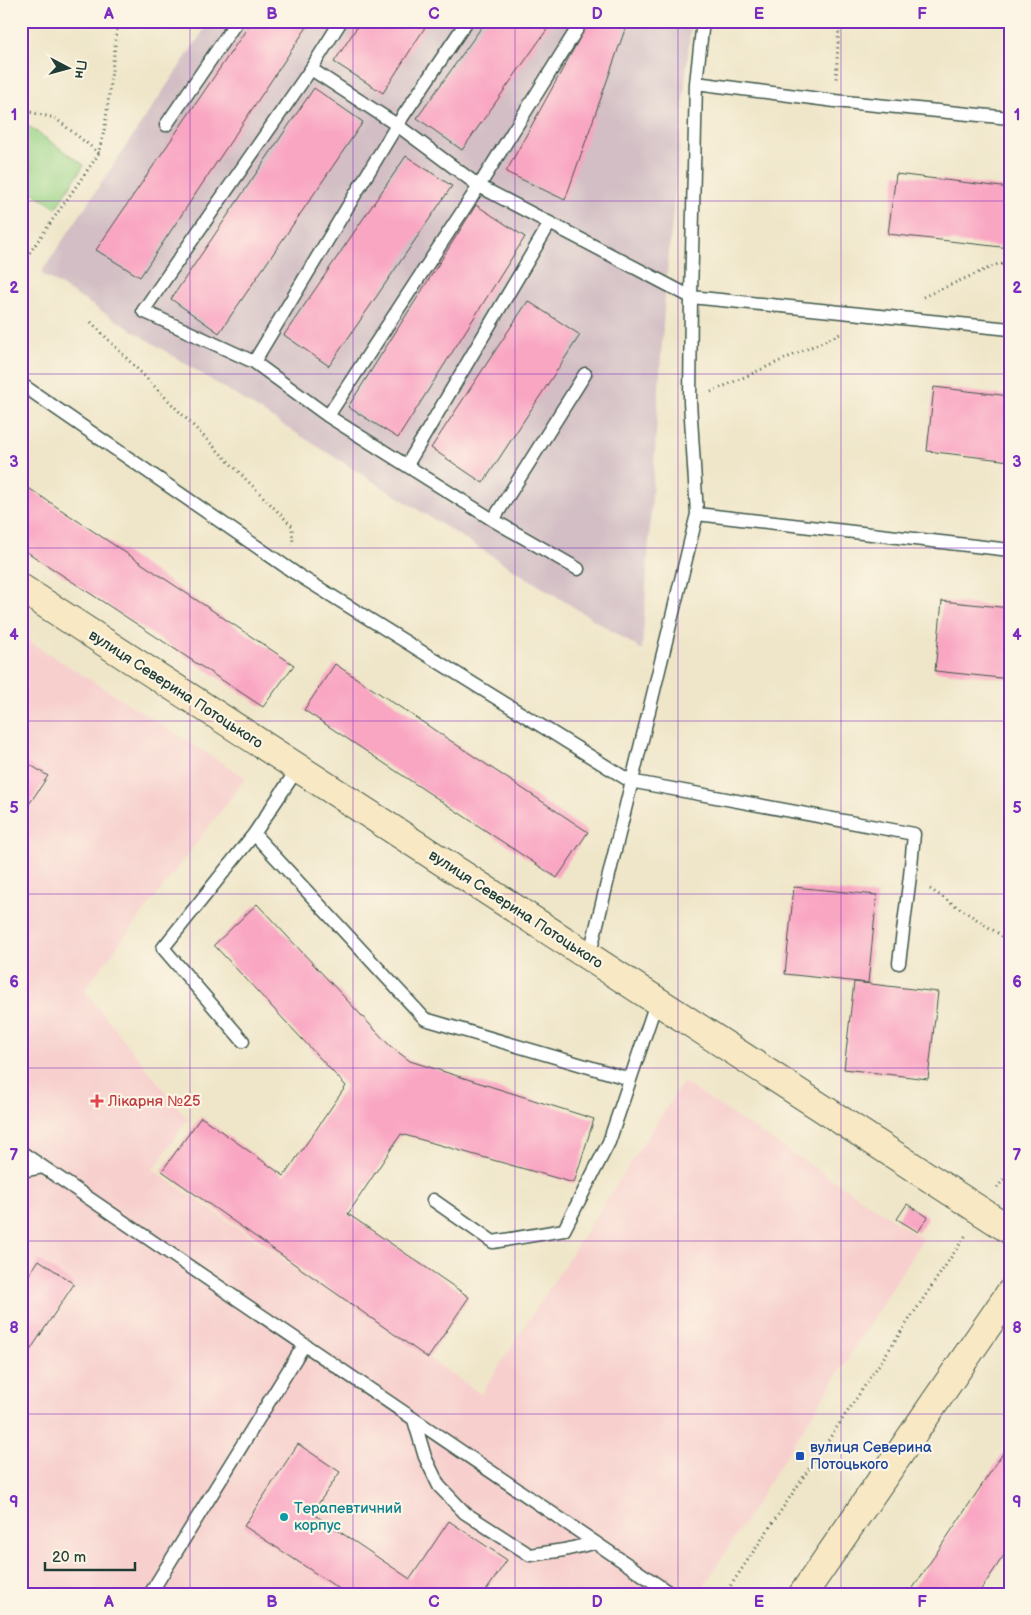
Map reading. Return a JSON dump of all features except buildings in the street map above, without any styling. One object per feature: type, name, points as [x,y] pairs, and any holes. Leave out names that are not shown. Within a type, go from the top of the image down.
[{"type":"street","name":"вулиця Северина Потоцького","points":[[21,588],[1010,1230]]},
{"type":"street","points":[[803,1594],[1010,1293]]},
{"type":"lane","points":[[166,125],[237,21]]},
{"type":"lane","points":[[341,21],[311,69],[143,311],[254,362],[328,416],[493,520],[578,569]]},
{"type":"lane","points":[[254,362],[397,125],[467,21]]},
{"type":"lane","points":[[328,416],[479,186],[582,21]]},
{"type":"lane","points":[[589,957],[630,781],[697,514],[690,402],[691,297],[696,83],[703,21]]},
{"type":"lane","points":[[311,69],[397,125],[479,186],[691,297],[1010,329]]},
{"type":"lane","points":[[696,83],[835,101],[1010,118]]},
{"type":"lane","points":[[407,465],[550,223]]},
{"type":"lane","points":[[493,520],[585,374]]},
{"type":"lane","points":[[21,384],[295,573],[630,781],[914,834],[899,963]]},
{"type":"lane","points":[[697,514],[1010,550]]},
{"type":"lane","points":[[243,1041],[163,948],[254,834],[298,768]]},
{"type":"lane","points":[[254,834],[425,1019],[630,1079]]},
{"type":"lane","points":[[433,1200],[493,1242],[564,1230],[609,1142],[656,1000]]},
{"type":"lane","points":[[21,1152],[671,1594]]},
{"type":"lane","points":[[21,1171],[43,1167]]},
{"type":"lane","points":[[150,1594],[304,1345]]},
{"type":"lane","points":[[414,1420],[425,1457],[439,1486],[465,1513],[530,1555],[594,1543]]},
{"type":"path","points":[[21,265],[99,153],[105,127],[118,21]]},
{"type":"path","points":[[832,21],[839,26],[835,101]]},
{"type":"path","points":[[21,110],[55,118],[99,153]]},
{"type":"path","points":[[998,264],[1010,265]]},
{"type":"path","points":[[91,322],[292,526],[295,573]]},
{"type":"path","points":[[910,876],[1010,941]]},
{"type":"path","points":[[725,1594],[1010,1170]]},
{"type":"shaded area","points":[[210,21],[691,21],[665,295],[642,650],[41,273]]},
{"type":"shaded area","name":"Лікарня №25","points":[[21,636],[246,778],[84,990],[187,1119],[153,1170],[481,1394],[683,1082],[923,1239],[699,1594],[21,1594]]},
{"type":"green space","points":[[21,121],[84,165],[56,208],[21,185]]},
{"type":"place","name":"Лікарня №25","points":[[97,1101]]},
{"type":"place","name":"вулиця Северина Потоцького","points":[[800,1456]]},
{"type":"place","name":"Терапевтичний корпус","points":[[284,1517]]}]
